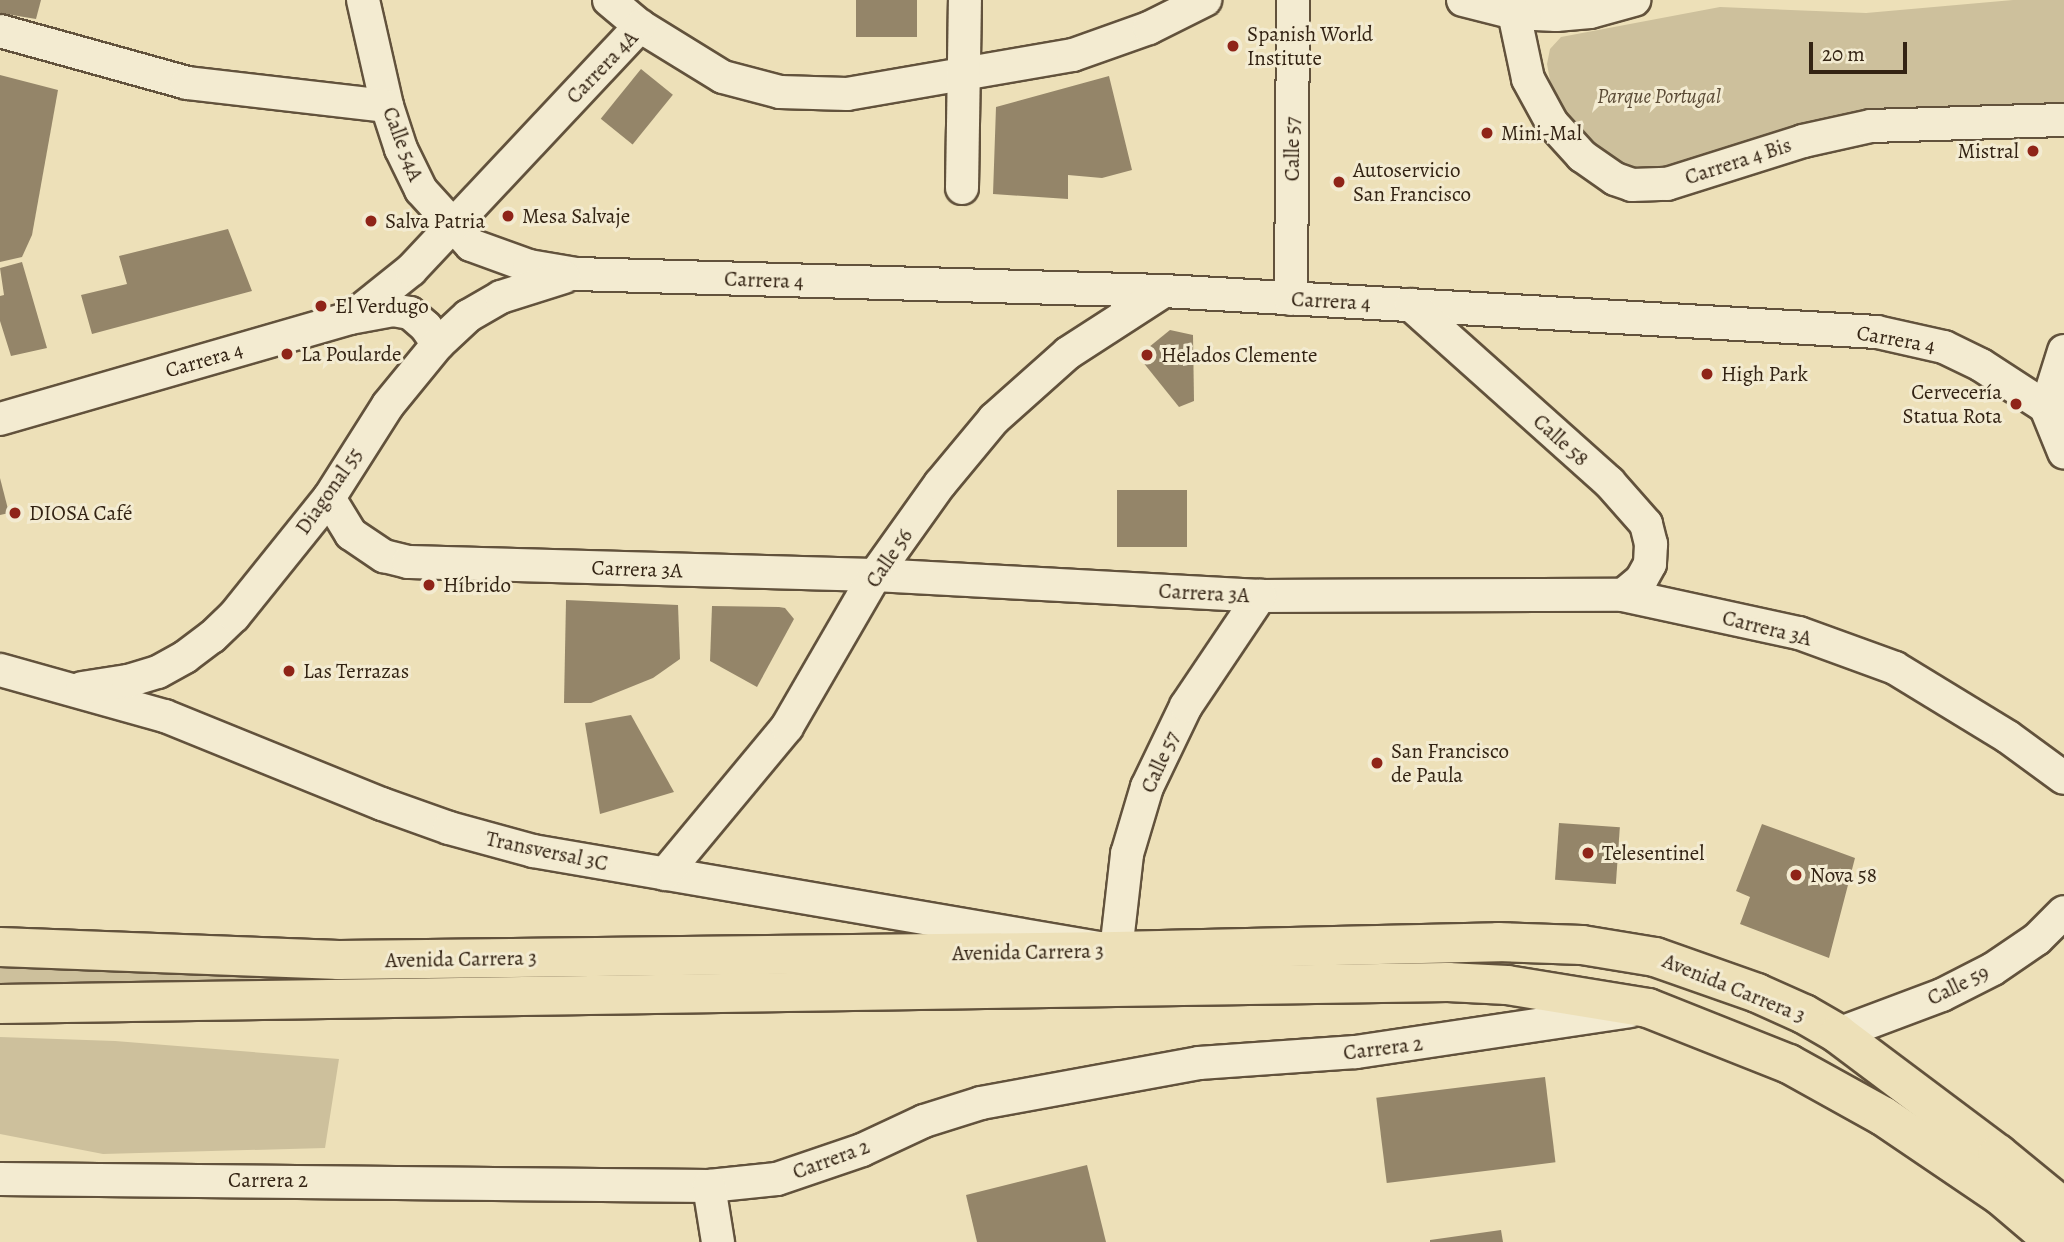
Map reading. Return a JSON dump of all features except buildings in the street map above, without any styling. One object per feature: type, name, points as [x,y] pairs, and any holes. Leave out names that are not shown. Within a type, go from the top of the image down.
[{"type":"main road","name":"Avenida Carrera 3","points":[[0,947],[339,960],[1116,951],[1498,942],[1582,944],[1655,957],[1695,970],[1792,1009],[1838,1034],[1998,1154],[2064,1208]]},
{"type":"main road","name":"Avenida Carrera 3","points":[[0,1003],[1448,982],[1547,990],[1648,1008],[1789,1064],[1883,1116],[2001,1195],[2055,1242]]},
{"type":"street","name":"Calle 54A","points":[[363,0],[387,106],[401,149],[421,190],[451,227],[471,245],[492,255],[529,266],[576,274]]},
{"type":"street","points":[[609,0],[640,26]]},
{"type":"street","points":[[962,188],[965,0]]},
{"type":"street","name":"Carrera 4A","points":[[350,318],[411,270],[640,26],[723,77],[780,92],[847,94],[964,76],[1073,55],[1149,28],[1205,0]]},
{"type":"street","name":"Calle 57","points":[[1290,299],[1293,0]]},
{"type":"street","points":[[1462,0],[1514,13],[1556,15],[1590,12],[1634,0]]},
{"type":"street","name":"Carrera 4 Bis","points":[[1514,13],[1528,79],[1552,123],[1582,156],[1615,179],[1632,185],[1667,184],[1802,141],[1871,126],[2064,120]]},
{"type":"street","points":[[0,31],[187,83],[387,106]]},
{"type":"street","name":"Carrera 4","points":[[576,274],[1164,291],[1877,332],[1944,347],[1981,365],[2055,414]]},
{"type":"street","name":"Diagonal 55","points":[[71,689],[128,681],[158,672],[185,657],[234,616],[329,498],[388,405],[438,344],[468,316],[500,297],[539,282],[576,274]]},
{"type":"street","name":"Calle 56","points":[[665,874],[787,727],[876,575],[940,484],[994,419],[1068,353],[1164,291]]},
{"type":"street","name":"Calle 58","points":[[1411,305],[1609,482],[1646,524],[1651,544],[1650,564],[1641,580],[1623,595]]},
{"type":"street","name":"Carrera 4","points":[[0,419],[350,318],[393,310],[410,313],[426,327],[438,344]]},
{"type":"street","points":[[2064,351],[2055,414],[2064,453]]},
{"type":"street","name":"Carrera 3A","points":[[329,498],[351,534],[384,556],[408,562],[876,575],[1260,596],[1623,595],[1799,633],[1895,668],[2008,737],[2064,778]]},
{"type":"street","name":"Calle 57","points":[[1116,951],[1127,854],[1147,787],[1186,706],[1260,596]]},
{"type":"street","name":"Transversal 3C","points":[[0,670],[165,716],[449,828],[533,851],[1116,951]]},
{"type":"street","name":"Calle 59","points":[[1838,1034],[1942,995],[1993,969],[2037,939],[2064,912]]},
{"type":"street","name":"Carrera 2","points":[[0,1179],[709,1186],[777,1179],[862,1150],[924,1121],[981,1103],[1199,1063],[1356,1052],[1648,1008]]},
{"type":"street","points":[[709,1186],[718,1242]]},
{"type":"green space","name":"Parque Portugal","points":[[2013,0],[2064,0],[2064,104],[1839,120],[1686,168],[1642,171],[1619,164],[1573,132],[1552,91],[1547,64],[1550,49],[1561,37],[1720,7],[1866,13]]},
{"type":"green space","points":[[0,967],[35,969],[360,980],[0,987]]},
{"type":"green space","points":[[0,1037],[115,1041],[339,1059],[325,1148],[103,1154],[0,1134]]},
{"type":"place","name":"Spanish World Institute","points":[[1233,46]]},
{"type":"place","name":"Mini-Mal","points":[[1487,133]]},
{"type":"place","name":"Mistral","points":[[2033,151]]},
{"type":"place","name":"Autoservicio San Francisco","points":[[1339,182]]},
{"type":"place","name":"Mesa Salvaje","points":[[508,216]]},
{"type":"place","name":"Salva Patria","points":[[371,221]]},
{"type":"place","name":"El Verdugo","points":[[321,306]]},
{"type":"place","name":"La Poularde","points":[[287,354]]},
{"type":"place","name":"Helados Clemente","points":[[1147,355]]},
{"type":"place","name":"High Park","points":[[1707,374]]},
{"type":"place","name":"Cervecería Statua Rota","points":[[2016,404]]},
{"type":"place","name":"DIOSA Café","points":[[15,513]]},
{"type":"place","name":"Híbrido","points":[[429,585]]},
{"type":"place","name":"Las Terrazas","points":[[289,671]]},
{"type":"place","name":"San Francisco de Paula","points":[[1377,763]]},
{"type":"place","name":"Telesentinel","points":[[1588,853]]},
{"type":"place","name":"Nova 58","points":[[1796,875]]}]
